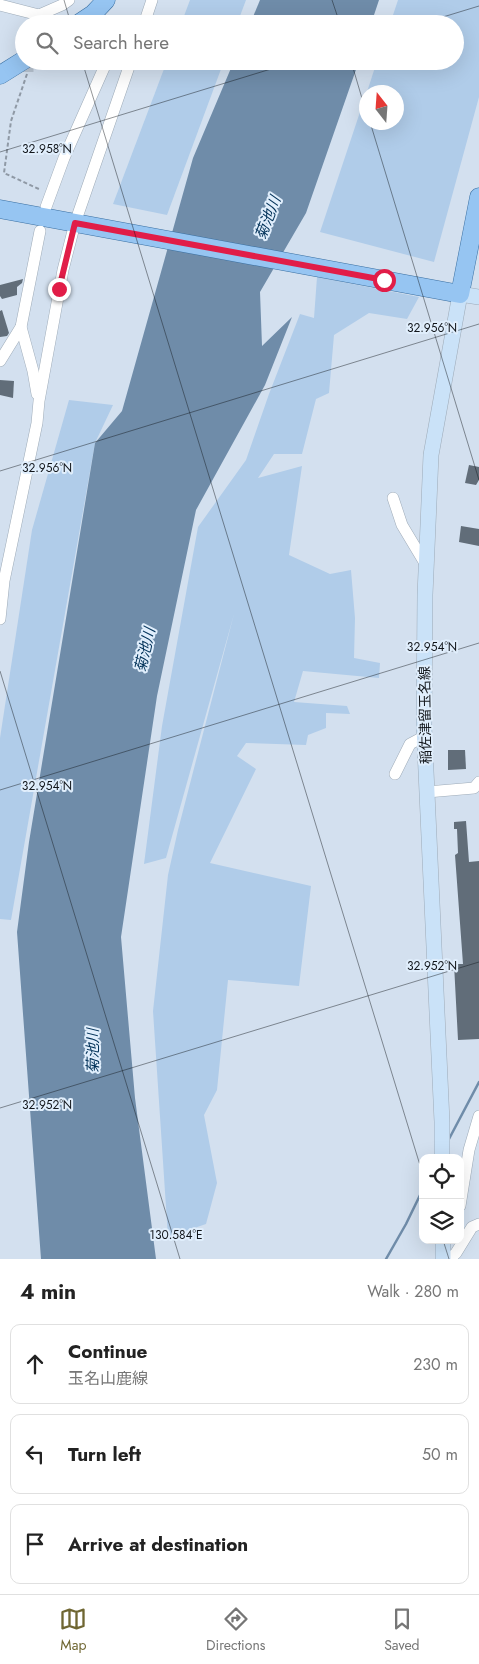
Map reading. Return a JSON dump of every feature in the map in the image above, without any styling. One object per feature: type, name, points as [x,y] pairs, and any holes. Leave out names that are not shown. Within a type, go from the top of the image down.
[{"type":"main road","points":[[100,15],[106,0]]},
{"type":"main road","points":[[0,75],[15,70]]},
{"type":"main road","points":[[460,294],[479,197]]},
{"type":"main road","points":[[0,209],[479,297]]},
{"type":"main road","name":"稲佐津留玉名線","points":[[442,1154],[442,1113],[424,736],[424,596],[431,455],[460,294]]},
{"type":"main road","points":[[444,1244],[446,1259]]},
{"type":"street","points":[[39,15],[69,0]]},
{"type":"street","points":[[147,15],[152,0]]},
{"type":"street","points":[[0,5],[22,15]]},
{"type":"street","points":[[46,207],[64,158],[104,70]]},
{"type":"street","points":[[0,619],[4,582],[37,423],[38,401],[63,270],[80,224],[128,70]]},
{"type":"street","points":[[0,361],[21,327],[40,231]]},
{"type":"street","points":[[21,327],[33,371],[38,401]]},
{"type":"street","points":[[394,498],[402,525],[426,565]]},
{"type":"street","points":[[395,774],[410,744],[424,736]]},
{"type":"street","points":[[427,792],[474,788],[479,782]]},
{"type":"street","points":[[461,1199],[469,1150],[479,1116]]},
{"type":"street","points":[[446,1259],[456,1253],[472,1227],[479,1224]]},
{"type":"street","points":[[446,1259],[453,1244]]},
{"type":"path","points":[[25,70],[11,121],[4,173],[51,194]]},
{"type":"shaded area","points":[[190,0],[246,0],[240,15],[184,15]]},
{"type":"shaded area","points":[[398,0],[479,0],[479,97],[434,262],[320,232],[359,115],[359,130],[404,130],[404,85],[369,85],[374,70],[464,70],[464,15],[393,15]]},
{"type":"shaded area","points":[[164,70],[221,70],[167,215],[113,204]]},
{"type":"shaded area","points":[[317,277],[419,297],[407,319],[369,313],[334,335],[329,393],[316,399],[302,454],[274,454],[258,478],[302,466],[289,555],[330,574],[351,570],[355,618],[354,658],[380,663],[379,678],[303,671],[294,702],[347,706],[350,714],[326,713],[326,728],[308,735],[306,745],[246,743],[237,756],[256,769],[210,863],[311,886],[299,986],[228,980],[217,1090],[204,1115],[217,1183],[206,1224],[168,1237],[153,1011],[168,875],[234,614],[166,858],[144,864],[162,726],[198,527],[246,460],[300,314],[314,318]]},
{"type":"shaded area","points":[[69,400],[113,405],[95,443],[11,920],[0,919],[0,738],[32,530]]},
{"type":"water","points":[[260,0],[379,0],[374,15],[254,15]]},
{"type":"water","name":"菊池川","points":[[230,70],[356,70],[306,213],[260,292],[262,346],[292,317],[265,385],[196,510],[157,696],[121,937],[135,1098],[156,1259],[41,1259],[17,932],[29,842],[95,443],[122,411],[193,158]]},
{"type":"building","points":[[23,279],[22,283],[17,287],[17,295],[2,299],[0,296],[0,285]]},
{"type":"building","points":[[2,310],[9,333],[7,336],[0,337],[0,311]]},
{"type":"building","points":[[0,380],[14,381],[13,398],[0,395]]},
{"type":"building","points":[[469,465],[479,467],[479,480],[476,485],[465,483]]},
{"type":"building","points":[[461,526],[479,529],[479,546],[459,542]]},
{"type":"building","points":[[448,750],[465,750],[466,769],[448,770]]},
{"type":"building","points":[[466,821],[469,862],[479,861],[479,1039],[458,1040],[454,964],[463,964],[455,855],[458,853],[457,829],[454,829],[454,822]]},
{"type":"waterway","points":[[449,1139],[479,1082]]},
{"type":"waterway","points":[[386,1259],[419,1197]]},
{"type":"route","points":[[59,289],[75,223],[384,280]]}]
